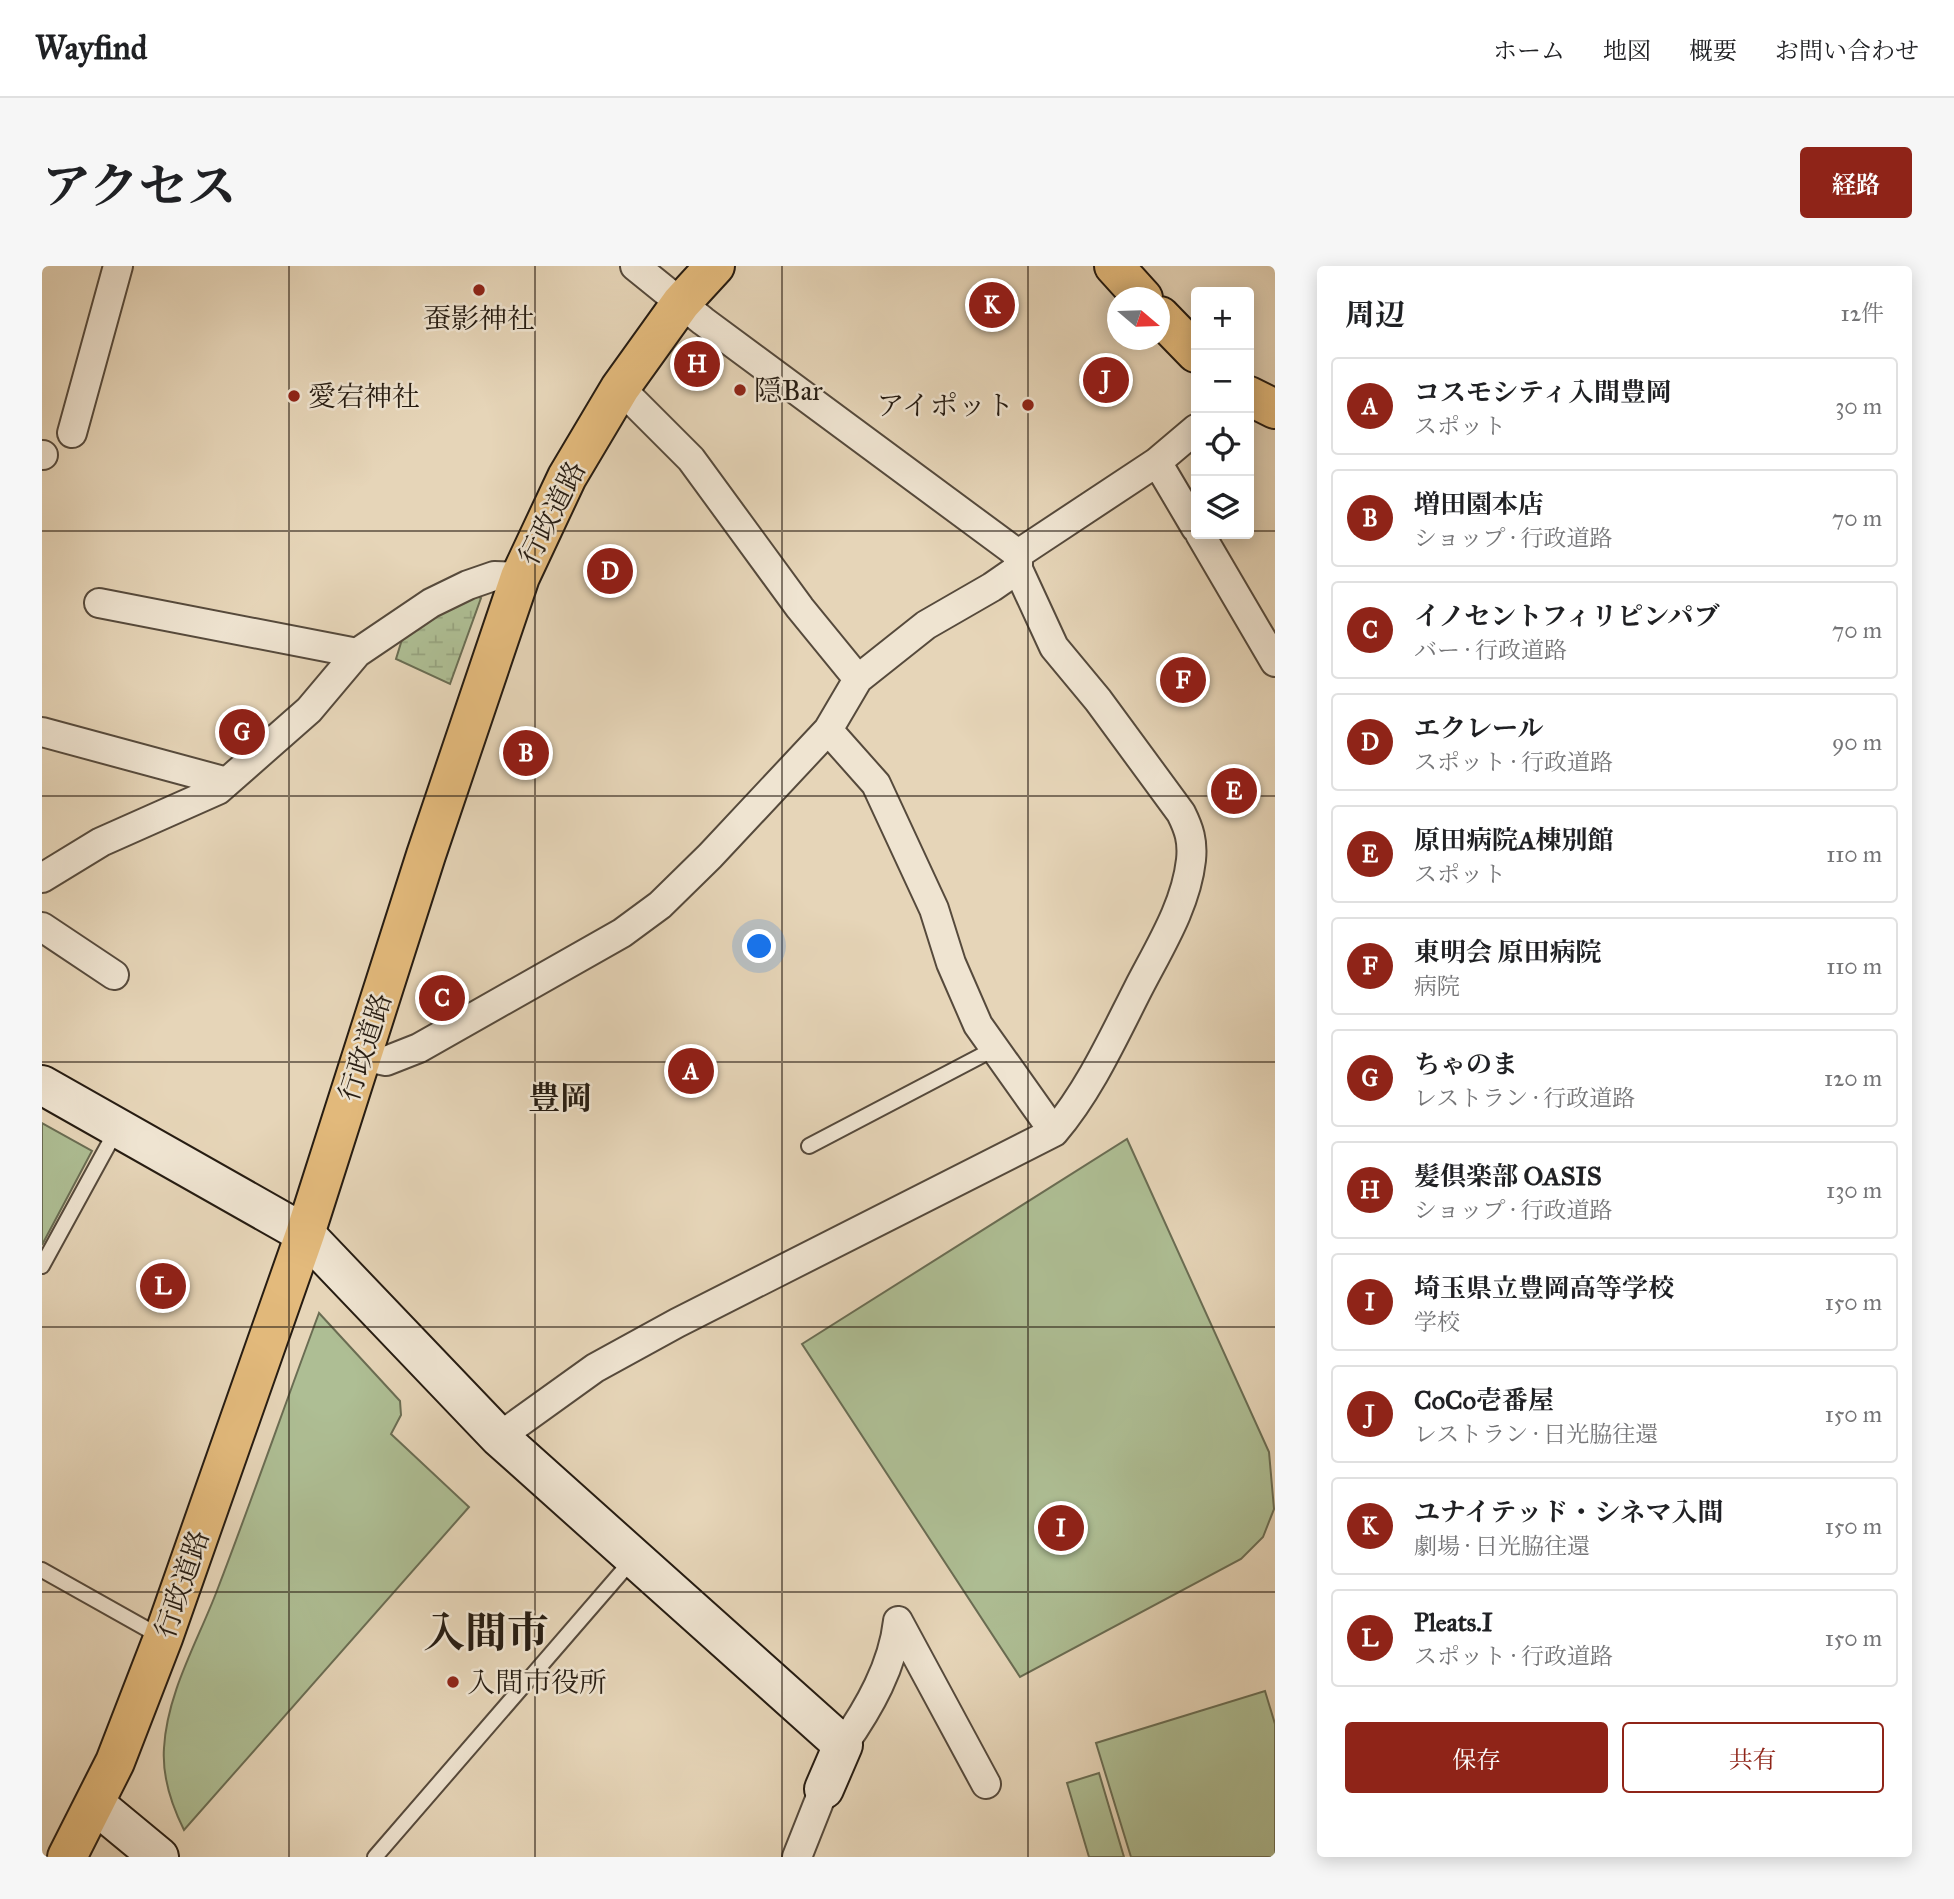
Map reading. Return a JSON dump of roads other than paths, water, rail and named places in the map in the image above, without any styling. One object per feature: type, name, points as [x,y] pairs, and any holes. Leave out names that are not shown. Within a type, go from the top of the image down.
[{"type":"highway","name":"行政道路","points":[[67,1857],[95,1804],[131,1723],[163,1638],[305,1234],[520,577],[568,477],[620,388],[681,303],[715,266]]},
{"type":"highway","points":[[1114,266],[1133,287]]},
{"type":"highway","points":[[1170,326],[1193,350]]},
{"type":"highway","points":[[1254,398],[1275,409]]},
{"type":"street","points":[[72,433],[118,266]]},
{"type":"street","points":[[499,1437],[595,1368],[655,1335],[1054,1132],[1078,1101],[1166,934],[1186,883],[1191,859],[1191,834],[1181,813],[1121,731],[1054,647],[1018,561],[635,266]]},
{"type":"street","points":[[620,388],[691,459],[800,608],[858,679]]},
{"type":"street","points":[[362,1056],[386,1061],[419,1048],[622,933],[660,905],[710,856],[828,730],[858,679],[926,625],[992,587],[1018,561],[1157,461],[1191,433]]},
{"type":"street","points":[[1157,461],[1191,519]]},
{"type":"street","points":[[1203,539],[1275,662]]},
{"type":"street","points":[[42,878],[102,842],[218,790],[309,710],[357,653],[432,603],[468,585],[494,576],[520,577]]},
{"type":"street","points":[[99,603],[357,653]]},
{"type":"street","points":[[828,730],[876,784],[934,909],[951,962],[978,1025],[1054,1132]]},
{"type":"street","points":[[42,732],[227,782]]},
{"type":"street","points":[[42,927],[114,975]]},
{"type":"street","points":[[42,1085],[305,1234],[499,1437],[843,1745]]},
{"type":"street","points":[[797,1857],[843,1745],[881,1681],[896,1641],[898,1621],[986,1784]]},
{"type":"street","points":[[95,1804],[159,1857]]},
{"type":"lane","points":[[809,1146],[994,1049]]},
{"type":"lane","points":[[42,1266],[118,1128]]},
{"type":"lane","points":[[375,1857],[635,1557]]},
{"type":"lane","points":[[42,1570],[163,1638]]},
{"type":"place","name":"蚕影神社","points":[[479,290]]},
{"type":"place","name":"ユナイテッド・シネマ入間","points":[[992,305]]},
{"type":"place","name":"髪倶楽部 OASIS","points":[[697,364]]},
{"type":"place","name":"CoCo壱番屋","points":[[1106,380]]},
{"type":"place","name":"隠Bar","points":[[740,390]]},
{"type":"place","name":"愛宕神社","points":[[294,396]]},
{"type":"place","name":"アイポット","points":[[1028,405]]},
{"type":"place","name":"エクレール","points":[[610,571]]},
{"type":"place","name":"東明会 原田病院","points":[[1183,680]]},
{"type":"place","name":"ちゃのま","points":[[242,732]]},
{"type":"place","name":"増田園本店","points":[[526,753]]},
{"type":"place","name":"原田病院A棟別館","points":[[1234,791]]},
{"type":"place","name":"イノセントフィリピンパブ","points":[[442,998]]},
{"type":"place","name":"コスモシティ入間豊岡","points":[[691,1071]]},
{"type":"place","name":"Pleats.I","points":[[163,1286]]},
{"type":"place","name":"埼玉県立豊岡高等学校","points":[[1061,1528]]},
{"type":"place","name":"入間市役所","points":[[453,1682]]},
{"type":"district","name":"豊岡","points":[[560,1098]]},
{"type":"district","name":"入間市","points":[[486,1633]]}]
